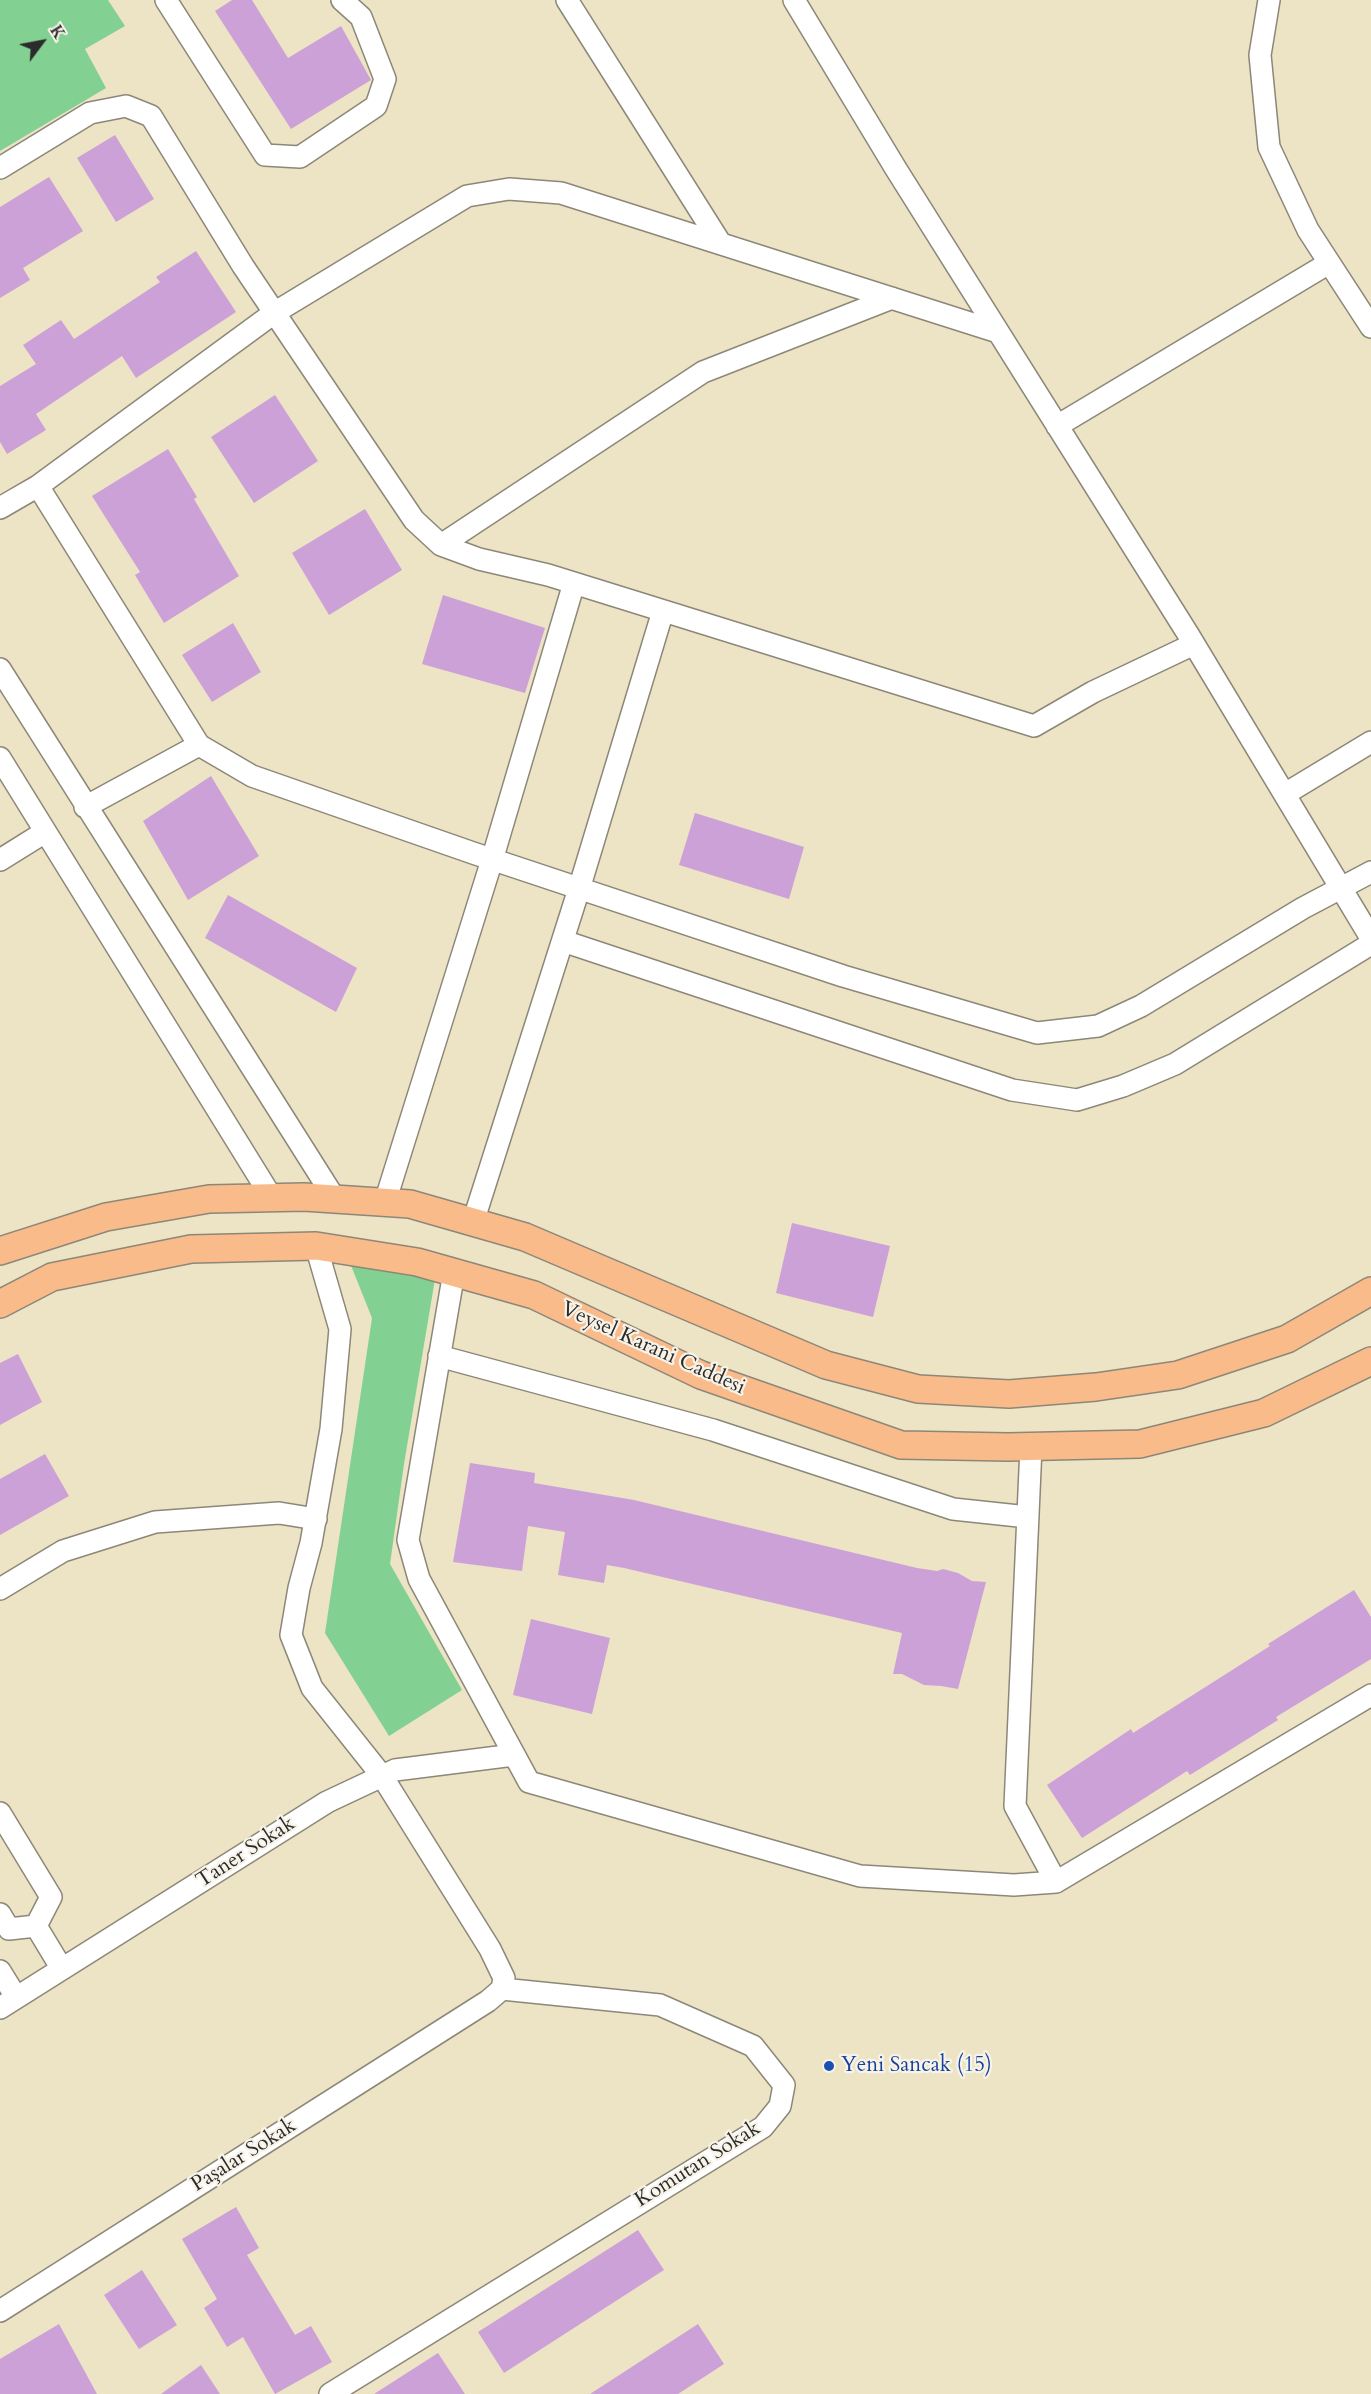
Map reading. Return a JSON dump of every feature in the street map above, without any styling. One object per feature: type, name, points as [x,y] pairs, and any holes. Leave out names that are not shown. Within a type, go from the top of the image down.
[{"type":"main road","points":[[0,1251],[106,1216],[209,1199],[335,1199],[410,1204],[525,1238],[826,1365],[918,1389],[1009,1394],[1096,1387],[1178,1376],[1287,1339],[1371,1291]]},
{"type":"main road","name":"Veysel Karani Caddesi","points":[[0,1304],[52,1277],[191,1249],[316,1246],[417,1262],[534,1295],[701,1375],[901,1445],[1031,1447],[1140,1444],[1264,1413],[1371,1361]]},
{"type":"street","points":[[166,0],[265,155],[300,157],[376,106],[385,79],[361,17],[342,0]]},
{"type":"street","points":[[567,0],[720,244]]},
{"type":"street","points":[[794,0],[998,332],[1194,644],[1371,938]]},
{"type":"street","points":[[1269,0],[1260,55],[1269,147],[1308,230],[1371,327]]},
{"type":"street","points":[[0,168],[90,113],[126,106],[151,117],[274,313],[414,520],[441,545],[479,559],[548,575],[1034,726],[1093,692],[1194,644]]},
{"type":"street","points":[[0,508],[38,486],[274,313],[467,196],[509,189],[561,193],[998,332]]},
{"type":"street","points":[[1057,426],[1329,263]]},
{"type":"street","points":[[441,545],[703,372],[892,298]]},
{"type":"street","points":[[38,486],[199,745],[252,776],[492,860],[843,976],[1037,1033],[1098,1026],[1141,1006],[1371,872]]},
{"type":"street","points":[[385,1202],[492,860],[574,583]]},
{"type":"street","points":[[473,1222],[563,941],[663,611]]},
{"type":"street","points":[[0,669],[85,807],[335,1199]]},
{"type":"street","points":[[1285,794],[1371,742]]},
{"type":"street","points":[[85,807],[199,745]]},
{"type":"street","points":[[0,758],[273,1198]]},
{"type":"street","points":[[0,860],[45,832]]},
{"type":"street","points":[[563,941],[1012,1090],[1077,1100],[1123,1086],[1175,1064],[1371,944]]},
{"type":"street","points":[[316,1246],[340,1329],[331,1429],[316,1519],[299,1588],[291,1635],[312,1688],[382,1776],[490,1949],[504,1978],[495,1995]]},
{"type":"street","points":[[454,1272],[408,1540],[419,1579],[529,1782],[860,1876],[1014,1885],[1056,1882],[1371,1695]]},
{"type":"street","points":[[439,1356],[713,1430],[952,1509],[1028,1516]]},
{"type":"street","points":[[1031,1447],[1015,1806],[1056,1882]]},
{"type":"street","points":[[0,1589],[63,1551],[155,1522],[279,1513],[316,1519]]},
{"type":"street","name":"Taner Sokak","points":[[8,2003],[327,1802],[395,1770],[514,1755]]},
{"type":"street","points":[[0,1813],[51,1898],[36,1926]]},
{"type":"street","points":[[0,1914],[9,1929],[36,1926]]},
{"type":"street","points":[[36,1926],[62,1969]]},
{"type":"street","points":[[0,1971],[8,2003]]},
{"type":"street","name":"Paşalar Sokak","points":[[0,2311],[495,1995]]},
{"type":"street","name":"Komutan Sokak","points":[[330,2394],[763,2127],[780,2106],[784,2085],[753,2046],[660,2005],[495,1995]]},
{"type":"green space","points":[[0,0],[108,0],[125,26],[85,49],[106,88],[0,151]]},
{"type":"green space","points":[[350,1263],[435,1279],[390,1564],[462,1690],[389,1736],[325,1633],[372,1318]]},
{"type":"building","points":[[232,0],[252,0],[288,58],[341,26],[371,80],[291,129],[215,11]]},
{"type":"building","points":[[115,135],[154,199],[116,222],[77,158]]},
{"type":"building","points":[[49,177],[83,231],[23,268],[30,280],[0,298],[0,207]]},
{"type":"building","points":[[196,251],[236,312],[136,378],[122,356],[36,414],[46,430],[7,454],[0,442],[0,386],[36,364],[23,345],[61,320],[74,339],[160,282],[156,277]]},
{"type":"building","points":[[275,395],[318,461],[254,503],[211,437]]},
{"type":"building","points":[[168,449],[197,497],[194,499],[239,576],[164,623],[135,575],[140,572],[92,496]]},
{"type":"building","points":[[365,509],[402,570],[329,615],[292,553]]},
{"type":"building","points":[[443,595],[545,628],[525,693],[422,664]]},
{"type":"building","points":[[233,623],[261,672],[212,702],[182,655]]},
{"type":"building","points":[[211,776],[259,856],[188,900],[143,821]]},
{"type":"building","points":[[695,813],[804,847],[789,899],[679,865]]},
{"type":"building","points":[[228,895],[357,968],[336,1012],[205,938]]},
{"type":"building","points":[[792,1223],[890,1246],[873,1317],[776,1293]]},
{"type":"building","points":[[18,1354],[42,1402],[0,1425],[0,1363]]},
{"type":"building","points":[[45,1454],[69,1496],[0,1535],[0,1479]]},
{"type":"building","points":[[470,1463],[535,1473],[534,1483],[634,1500],[917,1568],[937,1571],[943,1569],[958,1573],[972,1581],[986,1582],[958,1689],[924,1685],[902,1674],[893,1674],[902,1633],[607,1565],[604,1583],[558,1575],[565,1532],[528,1526],[522,1571],[453,1562]]},
{"type":"building","points":[[1354,1590],[1371,1617],[1371,1659],[1276,1717],[1278,1720],[1190,1775],[1187,1771],[1082,1838],[1047,1785],[1131,1729],[1133,1733],[1270,1646],[1268,1644]]},
{"type":"building","points":[[531,1619],[610,1638],[592,1714],[513,1695]]},
{"type":"building","points":[[236,2207],[259,2248],[247,2255],[295,2335],[311,2326],[332,2362],[275,2394],[243,2337],[227,2347],[204,2308],[217,2299],[182,2239]]},
{"type":"building","points":[[638,2230],[664,2270],[504,2373],[478,2332]]},
{"type":"building","points":[[142,2270],[177,2325],[139,2349],[104,2295]]},
{"type":"building","points":[[59,2324],[97,2394],[0,2394],[0,2359]]},
{"type":"building","points":[[698,2324],[724,2364],[678,2394],[590,2394]]},
{"type":"building","points":[[438,2353],[465,2394],[374,2394]]},
{"type":"building","points":[[201,2365],[220,2394],[161,2394]]},
{"type":"place","name":"Yeni Sancak (15)","points":[[829,2066]]}]
